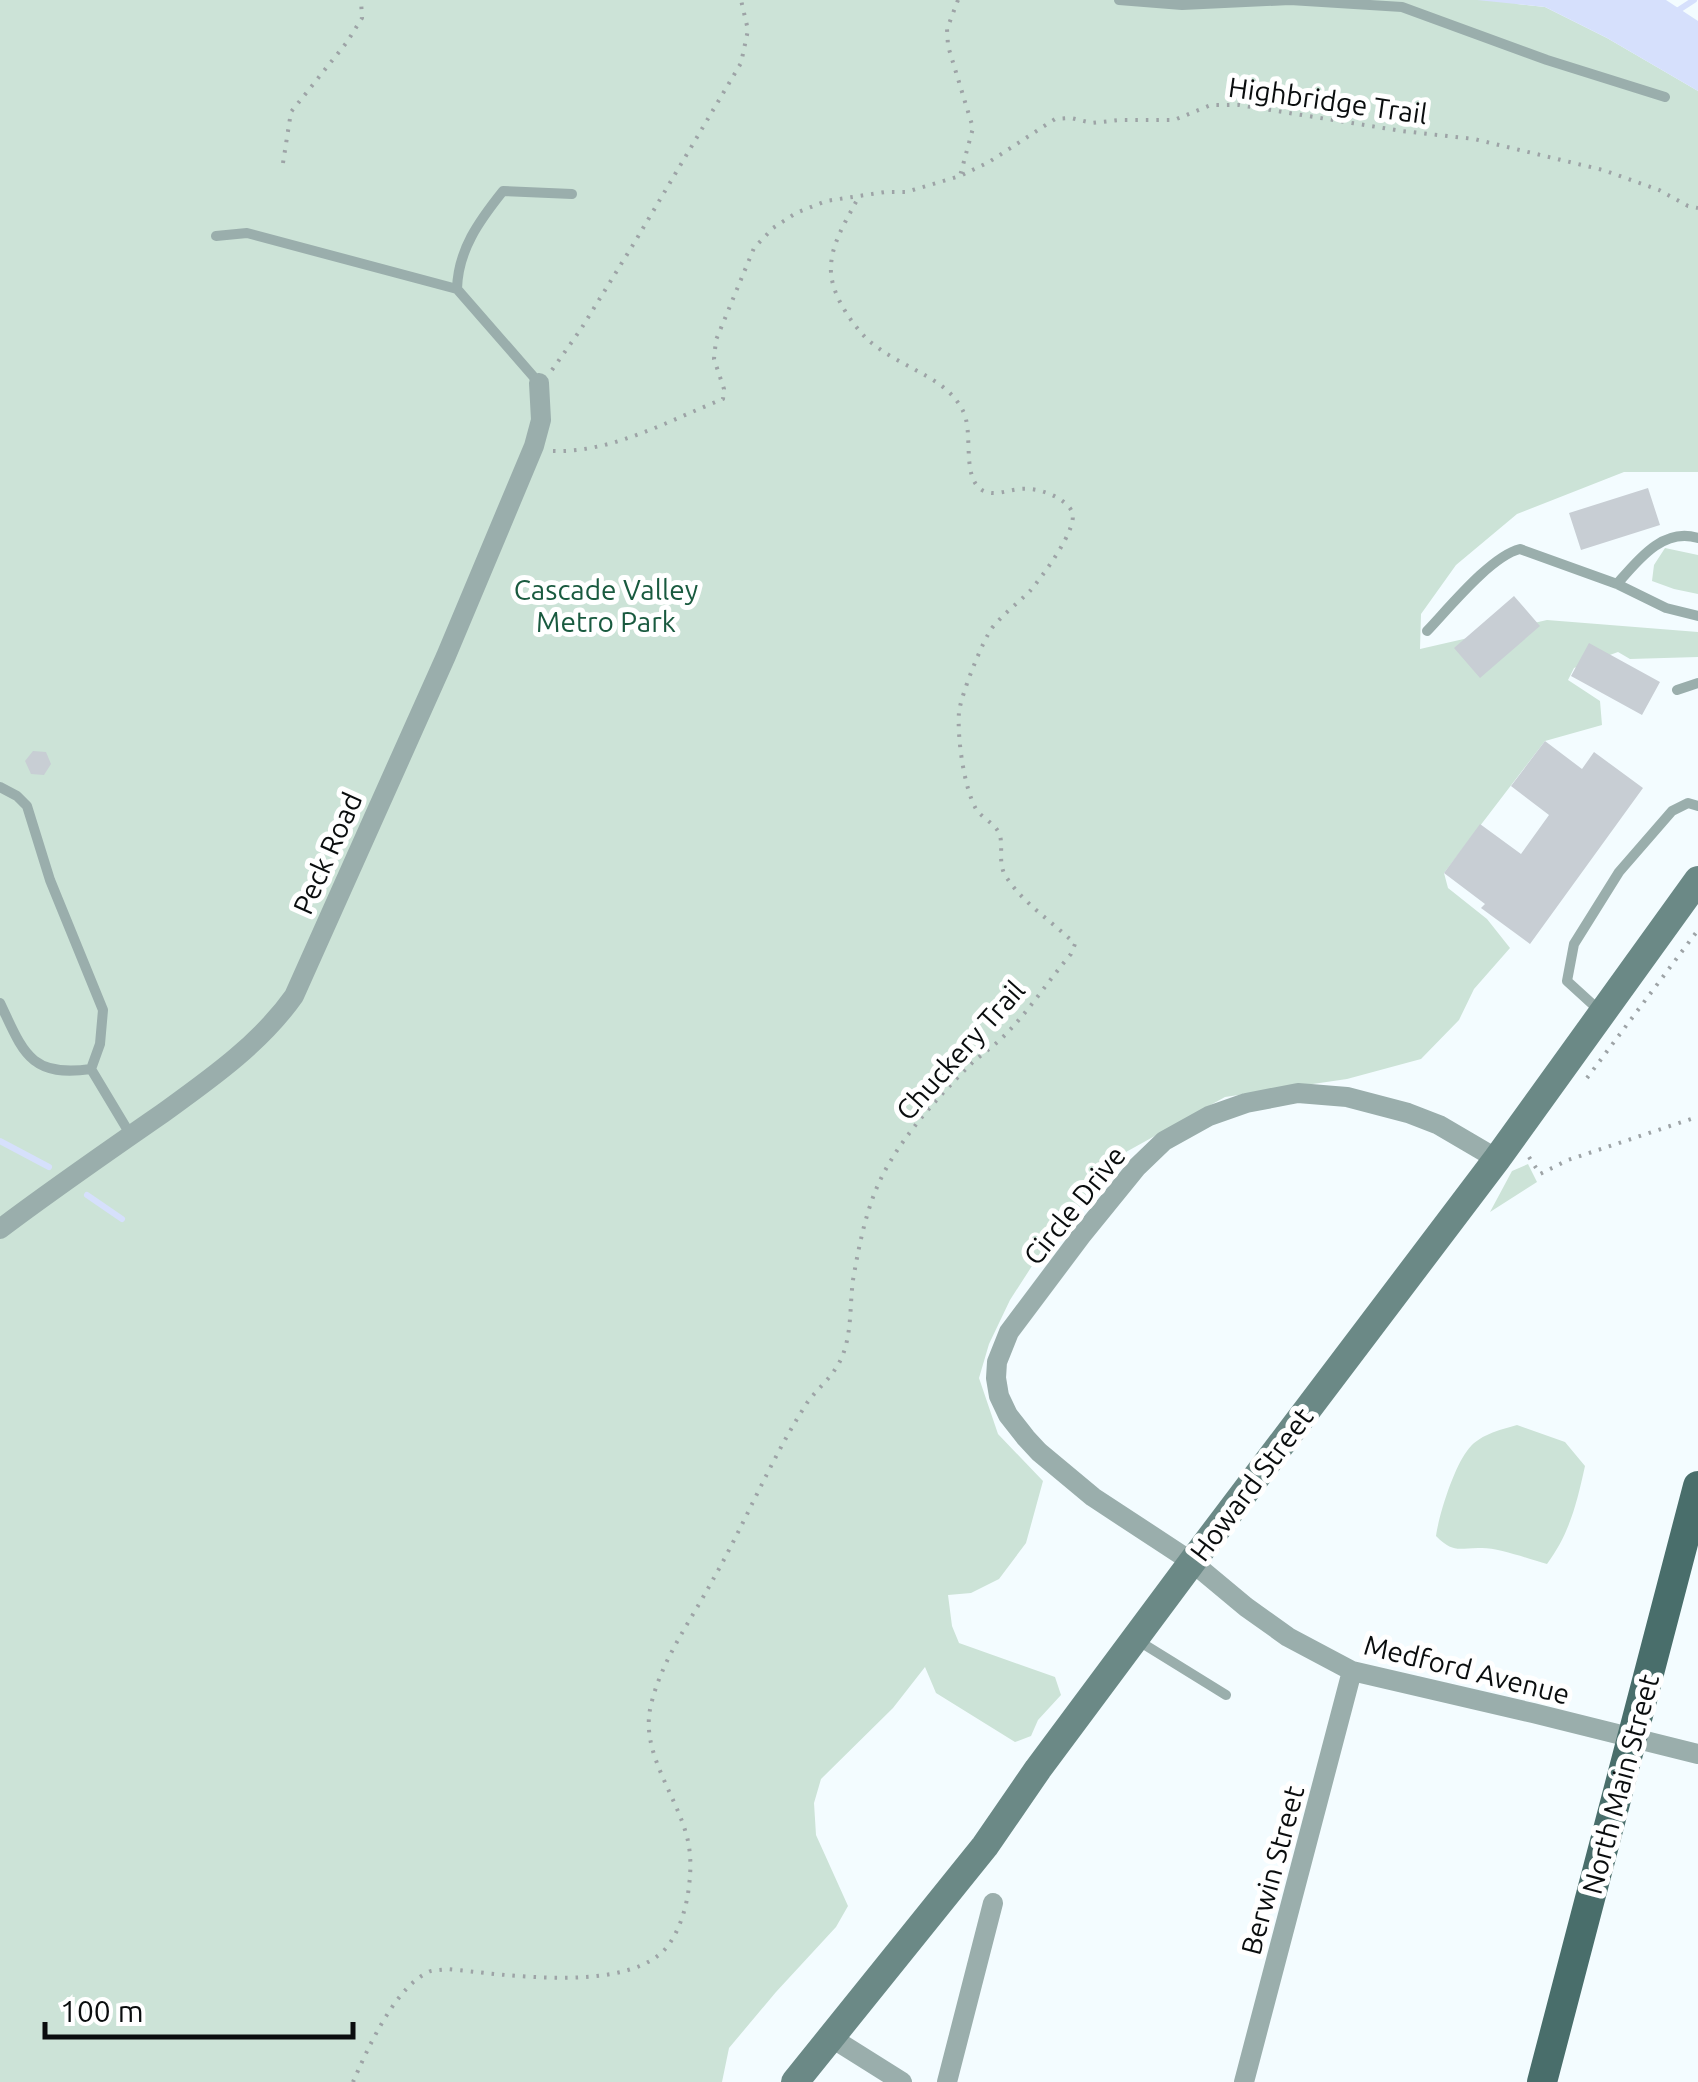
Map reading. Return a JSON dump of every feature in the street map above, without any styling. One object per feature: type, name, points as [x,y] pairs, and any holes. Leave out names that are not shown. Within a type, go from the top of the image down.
[{"type":"main road","name":"Howard Street","points":[[795,2082],[985,1846],[1192,1562],[1497,1159],[1698,880]]},
{"type":"main road","name":"North Main Street","points":[[1542,2082],[1698,1486]]},
{"type":"street","name":"Peck Road","points":[[0,1228],[246,1050],[294,996],[446,656],[534,446],[541,420],[539,383]]},
{"type":"street","name":"Circle Drive","points":[[1192,1562],[1093,1497],[1039,1452],[1008,1415],[999,1396],[996,1362],[1009,1332],[1081,1236],[1137,1168],[1164,1142],[1209,1116],[1264,1098],[1314,1094],[1346,1097],[1408,1112],[1497,1159]]},
{"type":"street","name":"Medford Avenue","points":[[1192,1562],[1288,1637],[1352,1672],[1698,1754]]},
{"type":"street","name":"Berwin Street","points":[[1244,2082],[1352,1672]]},
{"type":"street","points":[[948,2082],[993,1903]]},
{"type":"street","points":[[832,2038],[902,2082]]},
{"type":"lane","points":[[1119,0],[1182,5],[1290,0],[1402,7],[1547,60],[1665,97]]},
{"type":"lane","points":[[457,288],[465,247],[503,191],[572,194]]},
{"type":"lane","points":[[216,236],[247,233],[457,288],[539,383]]},
{"type":"lane","points":[[1617,584],[1647,548],[1684,534],[1698,538]]},
{"type":"lane","points":[[1427,631],[1495,562],[1520,549],[1617,584],[1666,608],[1698,616]]},
{"type":"lane","points":[[1677,690],[1698,683]]},
{"type":"lane","points":[[0,787],[18,796],[26,806],[50,880],[103,1010],[100,1044],[91,1069]]},
{"type":"lane","points":[[1602,1013],[1567,981],[1574,944],[1618,872],[1672,810],[1688,803],[1698,806]]},
{"type":"lane","points":[[0,1003],[22,1050],[36,1064],[74,1071],[91,1069]]},
{"type":"lane","points":[[91,1069],[131,1135]]},
{"type":"lane","points":[[1136,1639],[1226,1695]]},
{"type":"path","points":[[283,162],[291,112],[347,42],[362,18],[361,0]]},
{"type":"path","points":[[539,383],[558,364],[581,329],[741,63],[748,30],[741,0]]},
{"type":"path","points":[[958,0],[947,29],[948,46],[973,128],[960,176]]},
{"type":"path","name":"Highbridge Trail","points":[[859,196],[906,192],[960,176],[1055,119],[1092,123],[1174,120],[1211,105],[1239,105],[1491,143],[1603,170],[1698,208]]},
{"type":"path","points":[[534,446],[555,452],[596,448],[723,399],[724,389],[714,359],[716,340],[754,248],[773,228],[796,213],[826,201],[859,196]]},
{"type":"path","name":"Chuckery Trail","points":[[353,2082],[391,2009],[414,1982],[430,1972],[446,1969],[561,1978],[604,1976],[655,1960],[671,1942],[686,1906],[692,1865],[688,1838],[654,1754],[648,1726],[651,1703],[675,1645],[771,1466],[808,1401],[835,1370],[846,1350],[853,1282],[875,1191],[911,1132],[973,1062],[1004,1036],[1075,944],[1018,892],[1002,871],[998,830],[977,810],[966,778],[959,711],[992,628],[1032,588],[1055,557],[1070,531],[1073,513],[1064,502],[1039,490],[982,490],[973,479],[964,412],[950,392],[866,338],[848,315],[834,289],[830,266],[838,238],[859,196]]},
{"type":"path","points":[[1581,1086],[1698,930]]},
{"type":"path","points":[[1528,1156],[1540,1174],[1568,1160],[1691,1119]]},
{"type":"green space","name":"Cascade Valley Metro Park","points":[[0,0],[1509,0],[1545,7],[1698,91],[1698,472],[1624,472],[1517,514],[1456,565],[1421,614],[1420,649],[1547,620],[1698,632],[1698,657],[1630,659],[1618,652],[1574,668],[1568,680],[1600,701],[1602,725],[1545,741],[1444,873],[1448,888],[1487,919],[1510,948],[1474,989],[1459,1020],[1421,1059],[1347,1079],[1225,1097],[1126,1152],[1041,1252],[1010,1300],[989,1344],[979,1378],[998,1434],[1043,1481],[1026,1543],[999,1579],[971,1593],[948,1595],[952,1626],[959,1643],[1055,1677],[1061,1695],[1038,1720],[1031,1736],[1015,1742],[936,1693],[925,1667],[893,1708],[821,1779],[814,1803],[816,1835],[848,1906],[836,1927],[729,2048],[722,2082],[0,2082]]},
{"type":"green space","points":[[1665,548],[1698,555],[1698,594],[1652,581],[1654,565]]},
{"type":"green space","points":[[1528,1164],[1537,1182],[1490,1212],[1512,1171]]},
{"type":"green space","points":[[1517,1425],[1565,1442],[1585,1466],[1567,1529],[1547,1564],[1497,1550],[1453,1548],[1436,1536],[1448,1492],[1467,1451],[1483,1437]]},
{"type":"water","points":[[1477,0],[1666,0],[1698,21],[1698,91],[1545,7]]},
{"type":"building","points":[[1648,488],[1660,525],[1581,550],[1569,513]]},
{"type":"building","points":[[1514,596],[1540,626],[1480,678],[1454,648]]},
{"type":"building","points":[[1589,643],[1660,682],[1642,715],[1571,676]]},
{"type":"building","points":[[1545,741],[1582,769],[1594,752],[1643,788],[1530,944],[1481,908],[1485,904],[1444,873],[1480,824],[1521,854],[1549,815],[1511,786]]},
{"type":"building","points":[[33,751],[46,752],[51,764],[44,775],[31,774],[25,761]]},
{"type":"waterway","points":[[1674,13],[1694,0]]},
{"type":"waterway","points":[[0,1141],[49,1167]]},
{"type":"waterway","points":[[87,1195],[122,1219]]}]
